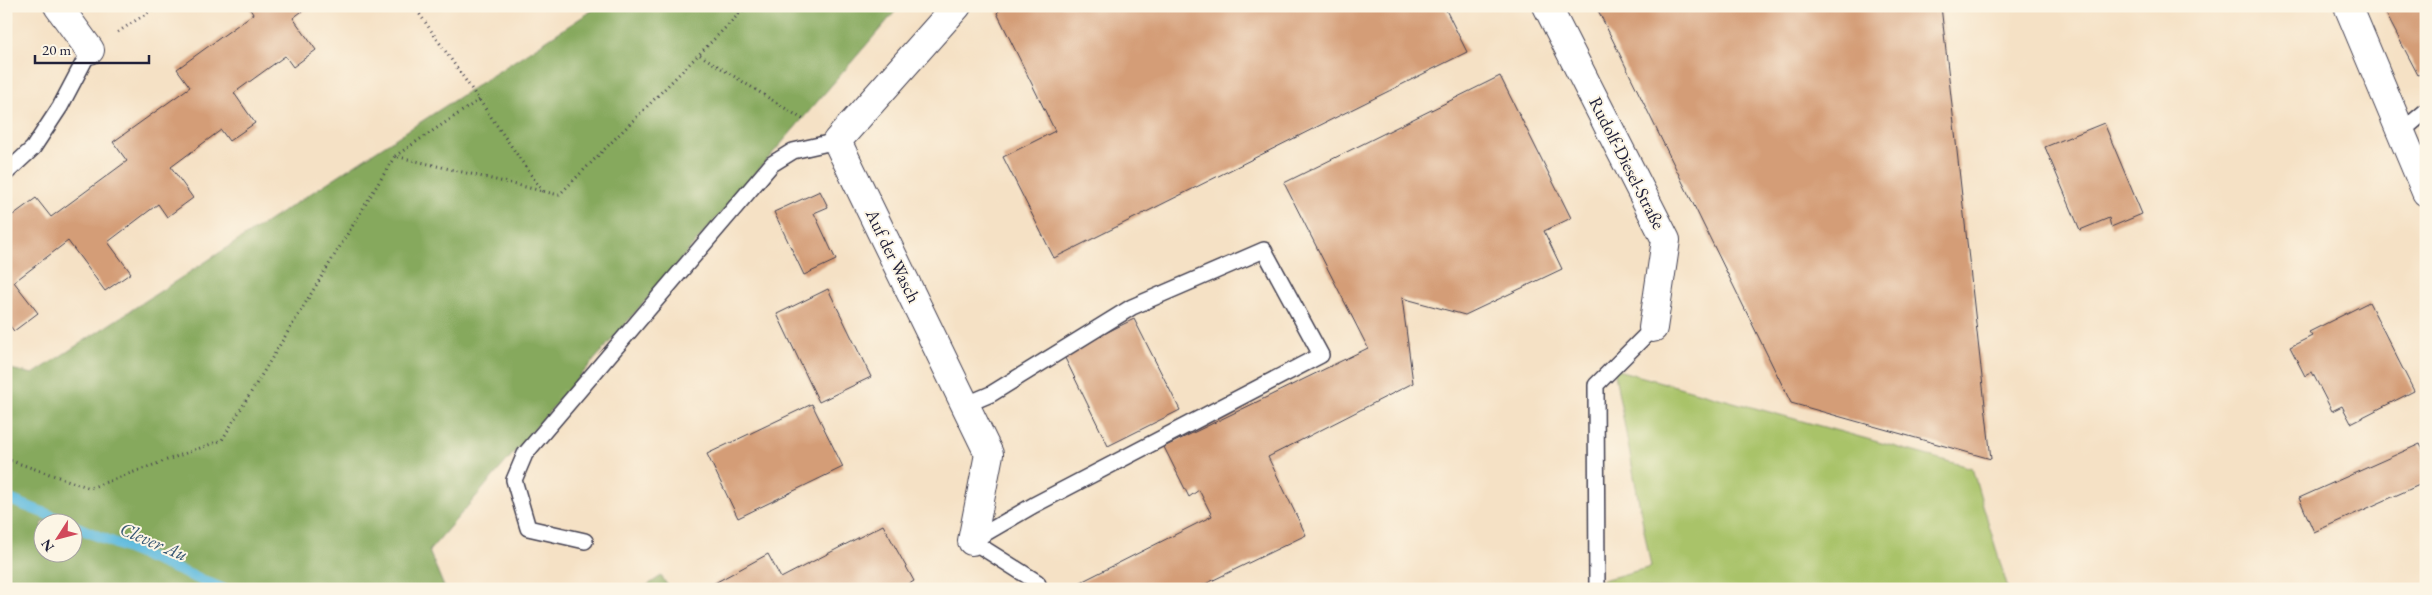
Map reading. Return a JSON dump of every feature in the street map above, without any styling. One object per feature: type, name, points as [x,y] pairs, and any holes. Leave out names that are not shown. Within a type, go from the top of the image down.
[{"type":"street","points":[[58,6],[90,50]]},
{"type":"street","points":[[837,141],[957,6]]},
{"type":"street","name":"Rudolf-Diesel-Straße","points":[[1547,6],[1666,240],[1653,328]]},
{"type":"street","points":[[2348,6],[2426,192]]},
{"type":"street","name":"Auf der Wasch","points":[[837,141],[989,454],[972,541]]},
{"type":"lane","points":[[6,173],[33,148],[60,107],[90,50]]},
{"type":"lane","points":[[2401,132],[2426,111]]},
{"type":"lane","points":[[585,541],[528,528],[514,480],[525,454],[772,164],[793,151],[837,141]]},
{"type":"lane","points":[[965,406],[991,394],[1132,307],[1264,250],[1321,355],[1043,500],[972,541],[1037,582],[1040,589]]},
{"type":"lane","points":[[1597,589],[1596,385],[1653,328]]},
{"type":"path","points":[[90,50],[158,6]]},
{"type":"path","points":[[414,6],[544,192]]},
{"type":"path","points":[[395,156],[559,195],[748,6]]},
{"type":"path","points":[[699,54],[837,141]]},
{"type":"path","points":[[6,459],[90,488],[222,440],[395,156],[479,100]]},
{"type":"green space","points":[[599,6],[900,6],[429,551],[445,589],[23,589],[6,583],[6,368],[33,374]]},
{"type":"green space","points":[[1614,369],[1972,468],[2008,589],[1569,589],[1651,567]]},
{"type":"green space","points":[[661,576],[670,589],[642,589]]},
{"type":"building","points":[[248,6],[309,6],[293,18],[316,50],[293,67],[285,56],[234,93],[255,123],[229,141],[221,130],[171,167],[193,198],[167,217],[158,204],[108,242],[131,273],[105,291],[68,241],[14,282],[38,313],[14,331],[6,321],[6,220],[36,198],[51,217],[127,161],[113,142],[190,87],[177,69],[253,14]]},
{"type":"building","points":[[1004,6],[1444,6],[1467,52],[1054,258],[1003,157],[1055,131],[997,13]]},
{"type":"building","points":[[1596,6],[1941,6],[1991,459],[1791,403]]},
{"type":"building","points":[[2382,6],[2422,6],[2426,13],[2426,71],[2418,75]]},
{"type":"building","points":[[1500,76],[1571,218],[1544,231],[1562,269],[1465,315],[1402,298],[1413,383],[1268,457],[1306,535],[1195,589],[1082,589],[1079,583],[1212,516],[1199,490],[1189,497],[1164,447],[1368,348],[1284,183]]},
{"type":"building","points":[[2104,123],[2142,214],[2111,227],[2109,218],[2080,230],[2045,147]]},
{"type":"building","points":[[820,191],[828,207],[814,213],[836,260],[804,275],[774,212]]},
{"type":"building","points":[[828,289],[871,377],[819,402],[777,314]]},
{"type":"building","points":[[2369,302],[2414,391],[2351,423],[2342,406],[2332,411],[2312,372],[2305,376],[2290,347],[2312,336],[2309,332]]},
{"type":"building","points":[[1134,319],[1180,410],[1108,446],[1063,354]]},
{"type":"building","points":[[812,404],[843,467],[738,518],[707,454]]},
{"type":"building","points":[[2420,444],[2426,456],[2426,482],[2314,532],[2299,498]]},
{"type":"building","points":[[883,525],[914,581],[901,589],[715,589],[713,584],[768,554],[781,578]]},
{"type":"waterway","name":"Clever Au","points":[[6,498],[42,512]]},
{"type":"waterway","name":"Clever Au","points":[[82,529],[223,589]]}]
